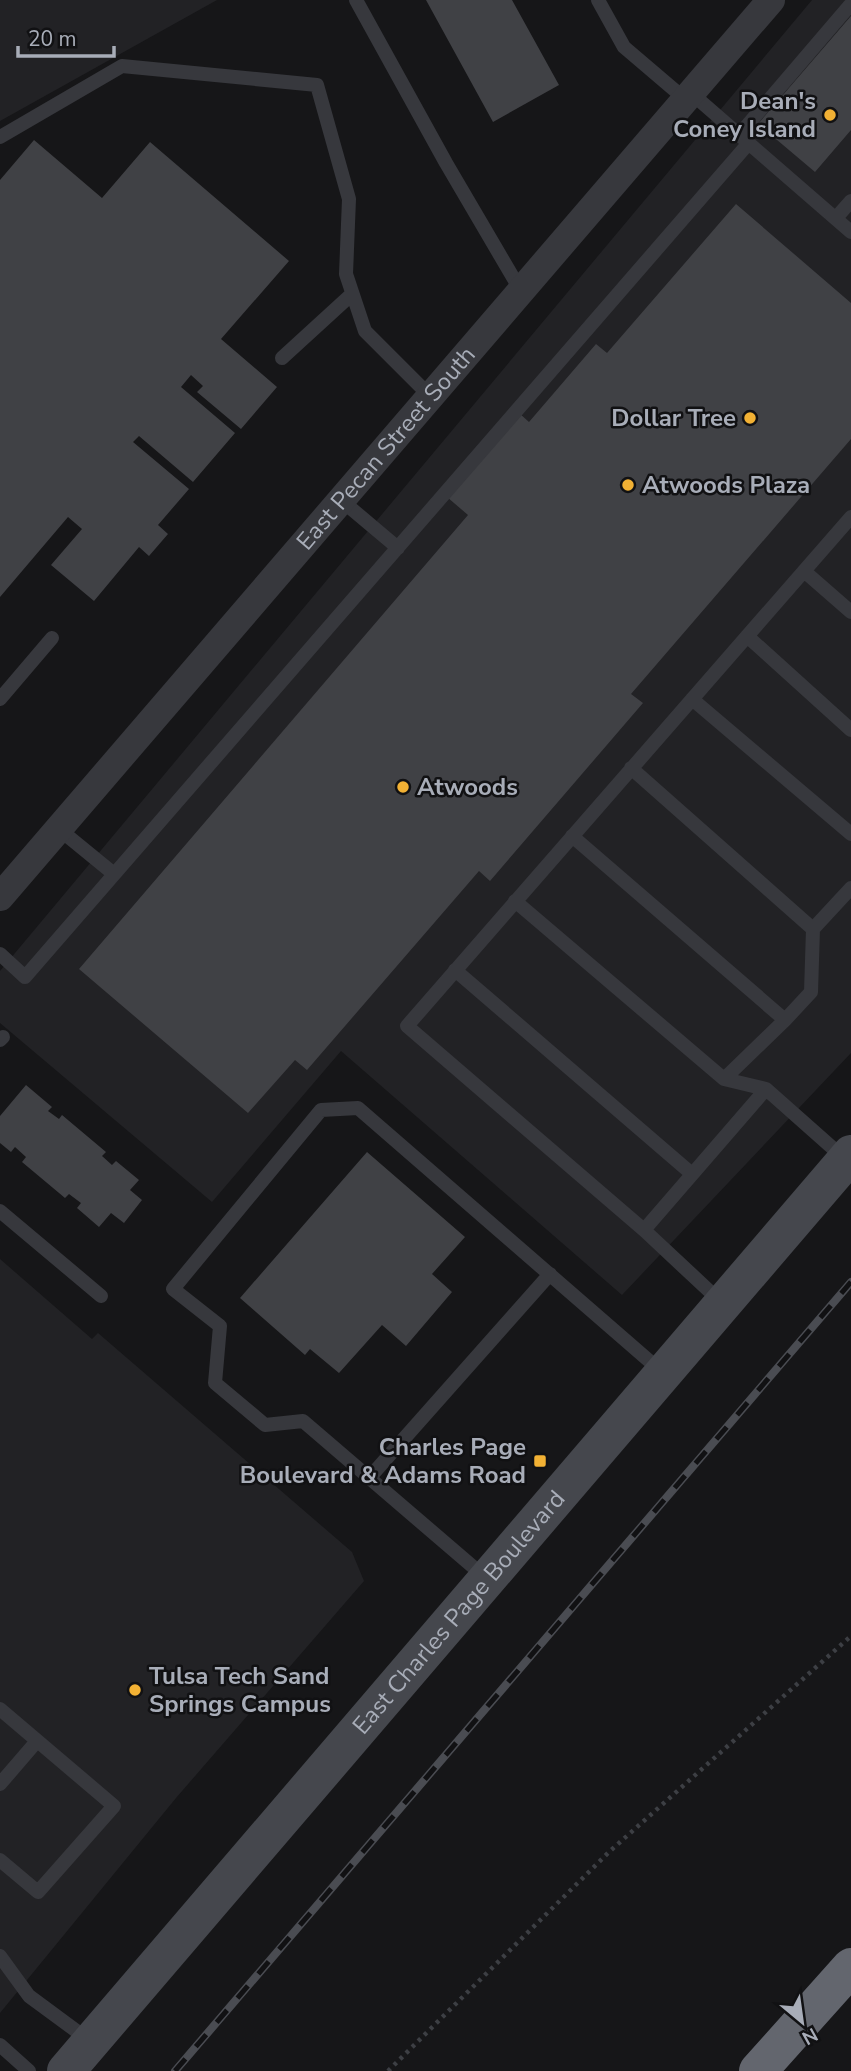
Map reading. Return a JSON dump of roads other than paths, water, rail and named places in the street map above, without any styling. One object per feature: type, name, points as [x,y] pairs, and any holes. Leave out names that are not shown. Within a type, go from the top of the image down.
[{"type":"highway","points":[[758,2071],[851,1967]]},
{"type":"main road","name":"East Charles Page Boulevard","points":[[66,2071],[849,1157]]},
{"type":"street","name":"East Pecan Street South","points":[[2,893],[771,0]]},
{"type":"lane","points":[[356,0],[446,163],[521,291]]},
{"type":"lane","points":[[598,0],[624,47],[743,139],[851,232]]},
{"type":"lane","points":[[0,954],[25,977],[398,548],[743,139],[851,4]]},
{"type":"lane","points":[[0,137],[122,66],[317,85],[349,199],[345,274],[365,331],[430,397]]},
{"type":"lane","points":[[836,218],[851,201]]},
{"type":"lane","points":[[282,358],[352,294]]},
{"type":"lane","points":[[341,500],[398,548]]},
{"type":"lane","points":[[723,1304],[644,1230],[407,1026],[851,517]]},
{"type":"lane","points":[[804,571],[851,612]]},
{"type":"lane","points":[[747,636],[851,730]]},
{"type":"lane","points":[[0,699],[52,638]]},
{"type":"lane","points":[[692,699],[851,834]]},
{"type":"lane","points":[[631,768],[813,929]]},
{"type":"lane","points":[[59,829],[114,874]]},
{"type":"lane","points":[[572,836],[785,1020]]},
{"type":"lane","points":[[724,1079],[811,992],[813,929],[851,888]]},
{"type":"lane","points":[[515,901],[724,1079],[766,1089],[849,1157]]},
{"type":"lane","points":[[455,970],[692,1174]]},
{"type":"lane","points":[[644,1230],[766,1089]]},
{"type":"lane","points":[[487,1579],[303,1421],[265,1425],[215,1383],[220,1326],[173,1289],[321,1110],[358,1108],[663,1373]]},
{"type":"lane","points":[[0,1211],[101,1296]]},
{"type":"lane","points":[[370,1477],[550,1274]]},
{"type":"lane","points":[[0,1709],[114,1806],[38,1892],[0,1860]]},
{"type":"lane","points":[[0,1784],[37,1741]]},
{"type":"lane","points":[[0,1956],[29,1996],[91,2042]]},
{"type":"lane","points":[[0,2045],[29,2071]]},
{"type":"railway","points":[[175,2071],[851,1282]]},
{"type":"place","name":"Dean's Coney Island","points":[[830,115]]},
{"type":"place","name":"Dollar Tree","points":[[750,418]]},
{"type":"place","name":"Atwoods Plaza","points":[[628,485]]},
{"type":"place","name":"Atwoods","points":[[403,787]]},
{"type":"place","name":"Charles Page Boulevard & Adams Road","points":[[540,1461]]},
{"type":"place","name":"Tulsa Tech Sand Springs Campus","points":[[135,1690]]}]
